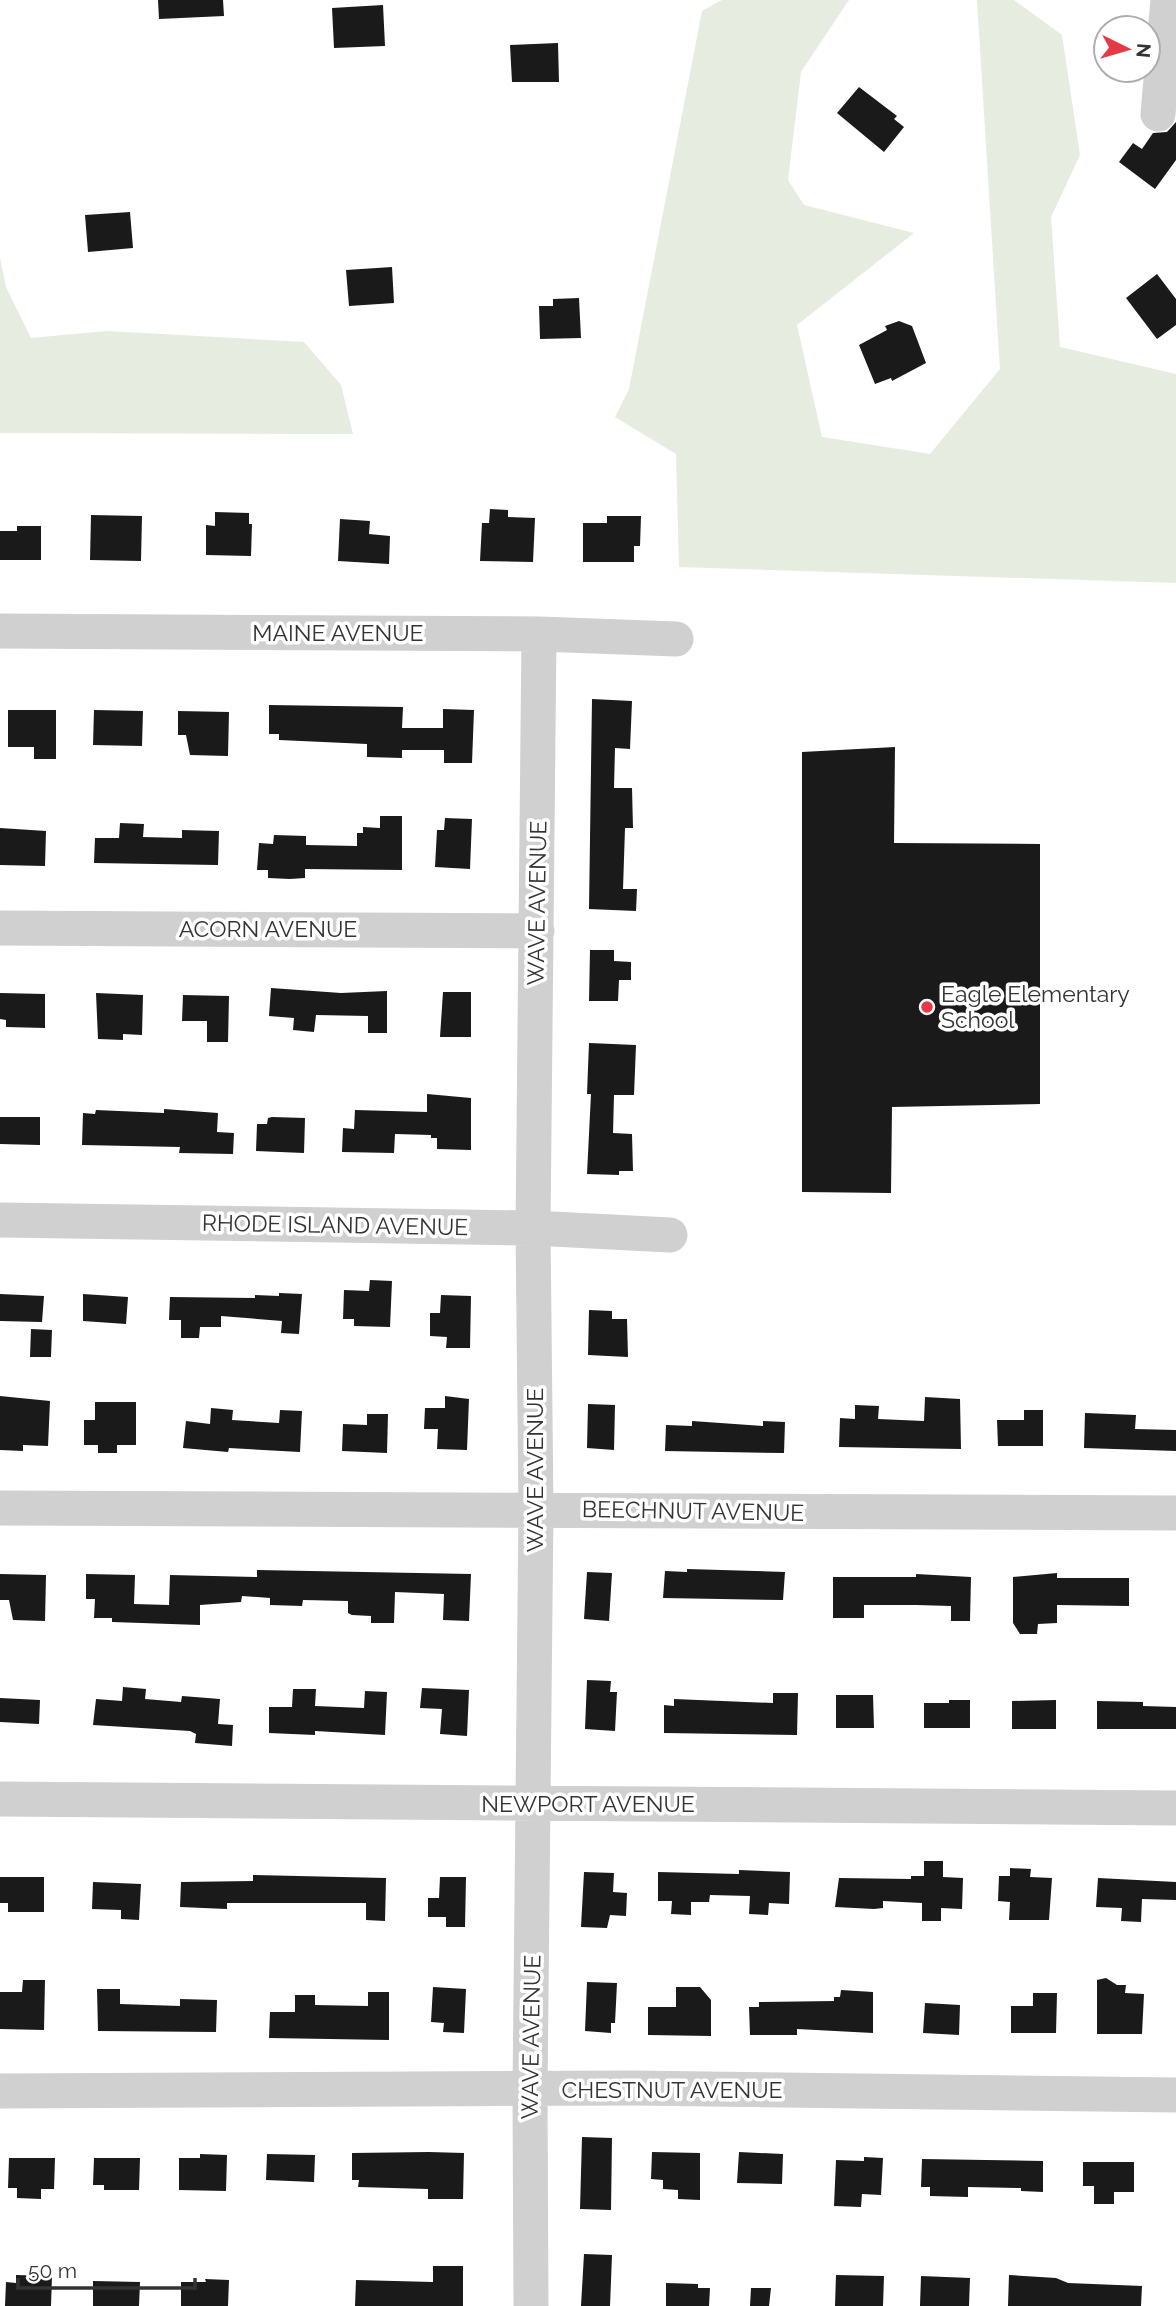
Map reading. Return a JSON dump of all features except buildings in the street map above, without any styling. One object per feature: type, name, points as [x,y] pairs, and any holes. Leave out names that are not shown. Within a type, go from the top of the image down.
[{"type":"street","points":[[1157,114],[1168,0]]},
{"type":"street","name":"MAINE AVENUE","points":[[0,631],[539,634],[676,639]]},
{"type":"street","name":"WAVE AVENUE","points":[[531,2306],[530,2091],[536,1509],[533,1228],[539,634]]},
{"type":"street","name":"ACORN AVENUE","points":[[0,928],[537,931]]},
{"type":"street","name":"RHODE ISLAND AVENUE","points":[[0,1220],[533,1228],[670,1235]]},
{"type":"street","name":"BEECHNUT AVENUE","points":[[0,1508],[1176,1513]]},
{"type":"street","name":"NEWPORT AVENUE","points":[[0,1799],[1176,1808]]},
{"type":"street","name":"CHESTNUT AVENUE","points":[[0,2091],[530,2091],[634,2088],[1176,2095]]},
{"type":"shaded area","points":[[722,0],[849,0],[801,72],[788,180],[804,205],[914,233],[797,325],[822,437],[930,454],[1000,369],[977,0],[1014,0],[1062,35],[1080,155],[1051,217],[1060,347],[1176,374],[1176,583],[679,567],[676,454],[615,417],[629,389],[702,11]]},
{"type":"shaded area","points":[[0,258],[6,287],[31,338],[107,331],[304,342],[341,385],[353,434],[0,433]]},
{"type":"place","name":"Eagle Elementary School","points":[[927,1007]]}]
